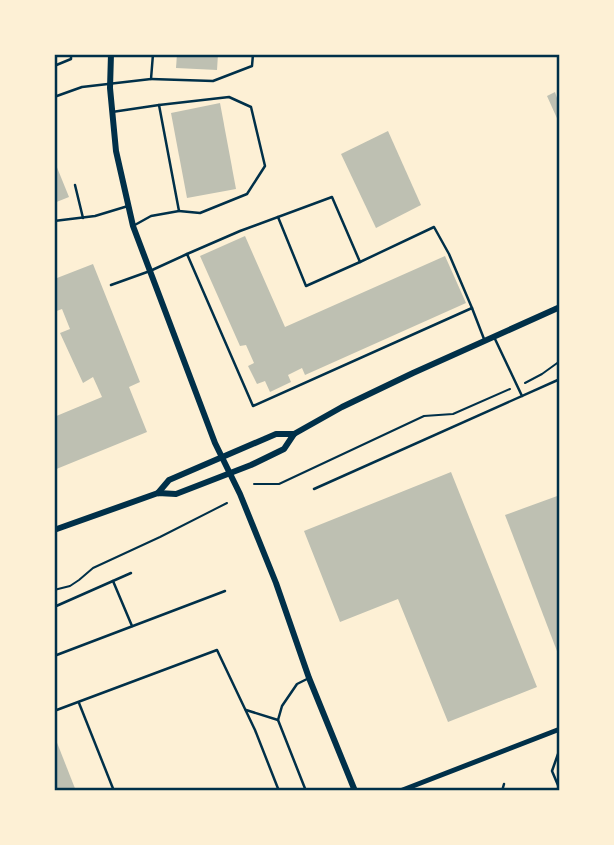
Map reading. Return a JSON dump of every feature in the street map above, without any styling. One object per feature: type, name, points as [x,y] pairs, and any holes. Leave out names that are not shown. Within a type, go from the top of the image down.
[{"type":"street","points":[[111,54],[110,85],[116,151],[133,226],[222,458],[240,494],[276,583],[309,678],[355,791]]},
{"type":"street","points":[[54,530],[158,493],[176,494],[230,474],[284,449],[294,434],[342,407],[560,307]]},
{"type":"street","points":[[158,493],[169,480],[276,434],[294,434]]},
{"type":"street","points":[[400,791],[560,729]]},
{"type":"lane","points":[[54,65],[71,60],[71,54]]},
{"type":"lane","points":[[151,79],[153,54]]},
{"type":"lane","points":[[54,97],[82,87],[151,79],[213,81],[252,66],[253,54]]},
{"type":"lane","points":[[112,112],[229,97],[251,107],[265,166],[247,194],[200,213],[178,211],[151,216],[133,226]]},
{"type":"lane","points":[[159,106],[178,211]]},
{"type":"lane","points":[[75,185],[83,218]]},
{"type":"lane","points":[[111,285],[150,271],[240,231],[332,197],[360,262]]},
{"type":"lane","points":[[54,221],[95,216],[128,206]]},
{"type":"lane","points":[[278,217],[306,286],[435,227],[485,341]]},
{"type":"lane","points":[[187,254],[253,406],[472,308]]},
{"type":"lane","points":[[494,336],[522,396]]},
{"type":"lane","points":[[314,489],[560,379]]},
{"type":"lane","points":[[54,607],[131,573]]},
{"type":"lane","points":[[113,581],[132,626]]},
{"type":"lane","points":[[54,656],[225,591]]},
{"type":"lane","points":[[54,711],[217,650],[256,730],[278,791]]},
{"type":"lane","points":[[306,791],[278,720],[282,706],[297,684],[309,678]]},
{"type":"lane","points":[[78,702],[114,791]]},
{"type":"lane","points":[[246,710],[278,720]]},
{"type":"lane","points":[[560,754],[552,771],[560,790]]},
{"type":"lane","points":[[502,791],[504,785]]},
{"type":"path","points":[[254,484],[279,484],[424,416],[453,414],[533,379],[560,361]]},
{"type":"path","points":[[54,590],[69,586],[93,568],[227,503]]},
{"type":"building","points":[[177,54],[218,54],[217,70],[176,68]]},
{"type":"building","points":[[555,92],[557,98],[560,96],[560,125],[547,96]]},
{"type":"building","points":[[220,103],[236,189],[187,198],[171,113]]},
{"type":"building","points":[[388,131],[421,205],[376,228],[341,154]]},
{"type":"building","points":[[54,160],[69,197],[54,203]]},
{"type":"building","points":[[245,236],[285,327],[445,256],[466,303],[305,375],[302,368],[288,375],[291,382],[270,392],[265,381],[257,384],[248,366],[254,363],[246,345],[240,346],[200,256]]},
{"type":"building","points":[[93,264],[140,382],[129,387],[147,432],[54,470],[54,417],[102,397],[93,377],[83,383],[60,333],[70,329],[62,309],[54,312],[54,275],[57,278]]},
{"type":"building","points":[[451,472],[537,687],[448,722],[398,599],[340,622],[304,531]]},
{"type":"building","points":[[560,495],[560,659],[505,515]]},
{"type":"building","points":[[54,735],[76,791],[54,791]]}]
